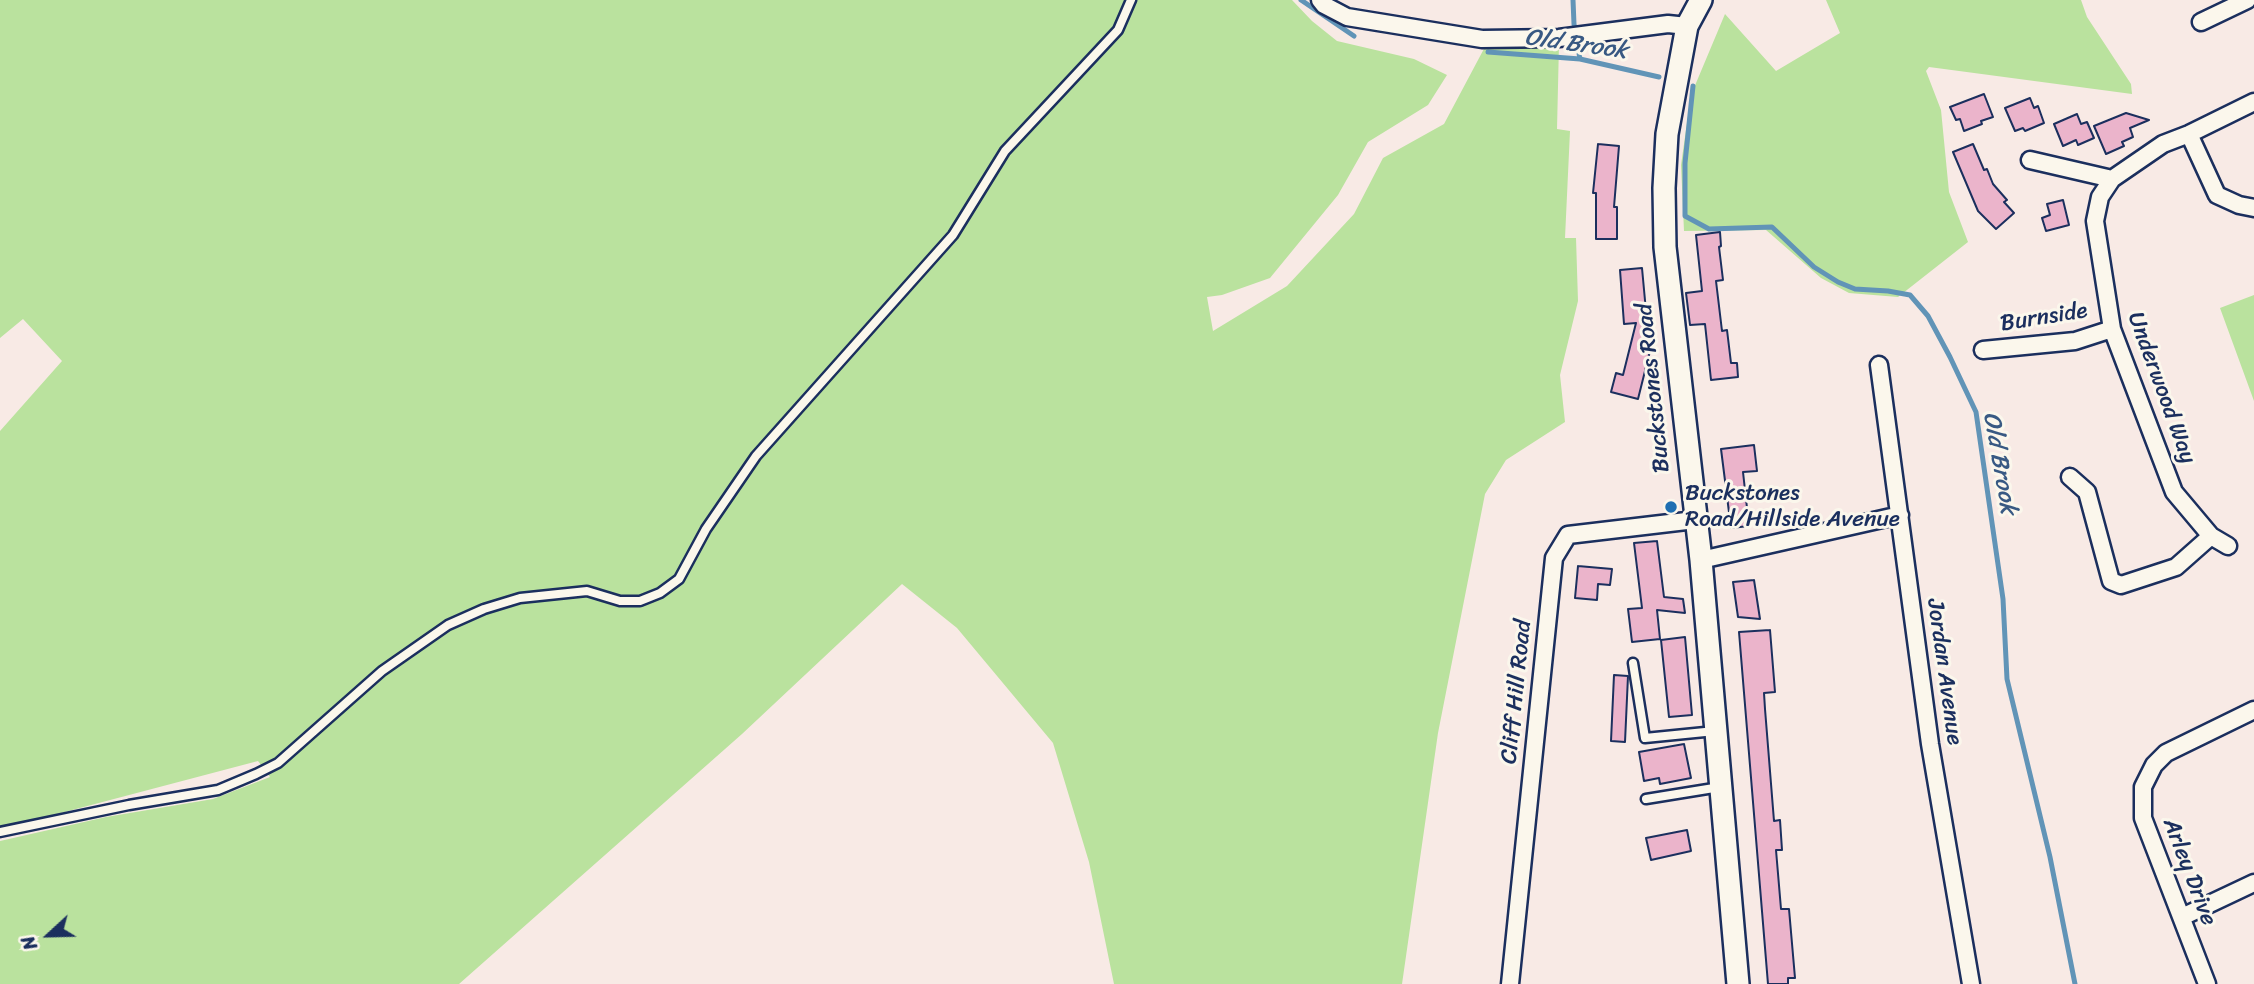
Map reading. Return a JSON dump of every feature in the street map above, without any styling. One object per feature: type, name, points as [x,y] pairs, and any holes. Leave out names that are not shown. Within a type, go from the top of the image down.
[{"type":"main road","name":"Buckstones Road","points":[[1701,0],[1687,26],[1667,134],[1665,247],[1701,560],[1738,984]]},
{"type":"street","points":[[1320,0],[1347,17],[1482,39],[1565,37],[1668,24],[1687,26]]},
{"type":"street","points":[[2201,22],[2246,0]]},
{"type":"street","points":[[2030,160],[2112,179],[2163,144],[2254,103]]},
{"type":"street","points":[[2189,134],[2217,195],[2239,205],[2254,208]]},
{"type":"street","name":"Underwood Way","points":[[2112,179],[2100,197],[2095,221],[2112,329],[2174,492],[2211,536],[2228,546]]},
{"type":"street","name":"Burnside","points":[[1983,350],[2075,341],[2112,329]]},
{"type":"street","name":"Jordan Avenue","points":[[1879,365],[1930,744],[1971,984]]},
{"type":"street","points":[[2070,477],[2087,492],[2111,581],[2121,585],[2176,568],[2211,536]]},
{"type":"street","points":[[1701,560],[1900,515]]},
{"type":"street","name":"Cliff Hill Road","points":[[1510,984],[1554,558],[1568,535],[1695,520]]},
{"type":"street","name":"Arley Drive","points":[[2207,984],[2143,818],[2143,787],[2154,765],[2166,753],[2254,710]]},
{"type":"street","points":[[2182,917],[2254,883]]},
{"type":"lane","points":[[0,832],[129,805],[218,790],[256,774],[278,763],[382,671],[448,625],[484,609],[520,598],[587,591],[620,601],[639,601],[660,593],[680,579],[706,529],[756,456],[953,235],[1006,151],[1118,30],[1131,0]]},
{"type":"lane","points":[[1633,663],[1645,738],[1715,731]]},
{"type":"lane","points":[[1646,799],[1720,787]]},
{"type":"green space","points":[[0,0],[1292,0],[1337,41],[1414,59],[1447,75],[1428,105],[1368,142],[1338,195],[1270,278],[1222,295],[1207,297],[1213,331],[1287,286],[1354,214],[1383,158],[1444,124],[1486,45],[1559,44],[1557,129],[1570,131],[1565,238],[1576,238],[1578,301],[1560,375],[1565,422],[1506,460],[1485,494],[1438,733],[1402,984],[1114,984],[1089,862],[1053,743],[957,628],[902,584],[742,734],[459,984],[0,984],[0,841],[106,817],[213,799],[270,777],[258,761],[0,827],[0,431],[62,361],[23,319],[0,338]]},
{"type":"green space","points":[[1826,0],[2081,0],[2087,17],[2131,84],[2132,94],[1929,67],[1926,71],[1941,110],[1949,192],[1968,242],[1898,297],[1849,293],[1821,278],[1766,230],[1684,231],[1681,165],[1691,95],[1725,14],[1776,71],[1840,33]]},
{"type":"green space","points":[[2254,295],[2254,401],[2220,308]]},
{"type":"building","points":[[1984,94],[1993,117],[1964,131],[1960,119],[1956,120],[1950,107]]},
{"type":"building","points":[[2030,98],[2034,108],[2038,106],[2044,123],[2025,131],[2023,128],[2015,131],[2005,108]]},
{"type":"building","points":[[2126,113],[2149,120],[2130,128],[2133,137],[2122,142],[2124,146],[2106,154],[2094,126]]},
{"type":"building","points":[[2077,114],[2081,124],[2087,122],[2094,138],[2078,145],[2076,140],[2063,146],[2054,124]]},
{"type":"building","points":[[1598,144],[1619,146],[1614,207],[1617,207],[1617,239],[1596,239],[1596,193],[1593,193]]},
{"type":"building","points":[[1973,144],[1984,170],[1987,169],[1993,184],[2007,200],[2004,202],[2014,213],[1996,229],[1978,211],[1953,152]]},
{"type":"building","points":[[2063,200],[2069,225],[2046,231],[2042,218],[2050,215],[2047,204]]},
{"type":"building","points":[[1720,232],[1723,280],[1716,281],[1722,331],[1727,330],[1731,363],[1737,363],[1738,377],[1711,380],[1705,324],[1690,325],[1686,293],[1702,291],[1696,235]]},
{"type":"building","points":[[1642,268],[1647,322],[1654,323],[1638,399],[1611,392],[1616,373],[1623,375],[1636,323],[1624,324],[1620,270]]},
{"type":"building","points":[[1754,445],[1757,471],[1743,472],[1749,526],[1731,528],[1721,449]]},
{"type":"building","points":[[1657,541],[1664,597],[1683,599],[1685,613],[1657,610],[1660,639],[1632,642],[1628,609],[1642,608],[1634,543]]},
{"type":"building","points":[[1578,566],[1612,569],[1610,585],[1598,584],[1597,600],[1575,598]]},
{"type":"building","points":[[1754,580],[1760,619],[1738,617],[1733,582]]},
{"type":"building","points":[[1770,630],[1775,692],[1764,693],[1774,821],[1780,820],[1782,850],[1776,850],[1781,909],[1789,909],[1795,978],[1788,978],[1788,984],[1768,984],[1739,632]]},
{"type":"building","points":[[1685,637],[1692,715],[1669,717],[1661,640]]},
{"type":"building","points":[[1614,675],[1628,676],[1625,742],[1611,741]]},
{"type":"building","points":[[1684,744],[1691,778],[1660,784],[1659,778],[1644,781],[1639,752]]},
{"type":"building","points":[[1687,830],[1691,851],[1651,860],[1646,838]]},
{"type":"waterway","name":"Old Brook","points":[[1301,0],[1354,36]]},
{"type":"waterway","points":[[1573,0],[1580,59]]},
{"type":"waterway","name":"Old Brook","points":[[1488,52],[1580,59],[1659,77]]},
{"type":"waterway","name":"Old Brook","points":[[1693,86],[1685,163],[1685,216],[1709,229],[1772,227],[1814,267],[1838,282],[1855,289],[1910,295],[1928,316],[1976,412],[2003,599],[2007,679],[2050,857],[2075,984]]},
{"type":"place","name":"Buckstones Road/Hillside Avenue","points":[[1671,507]]}]
